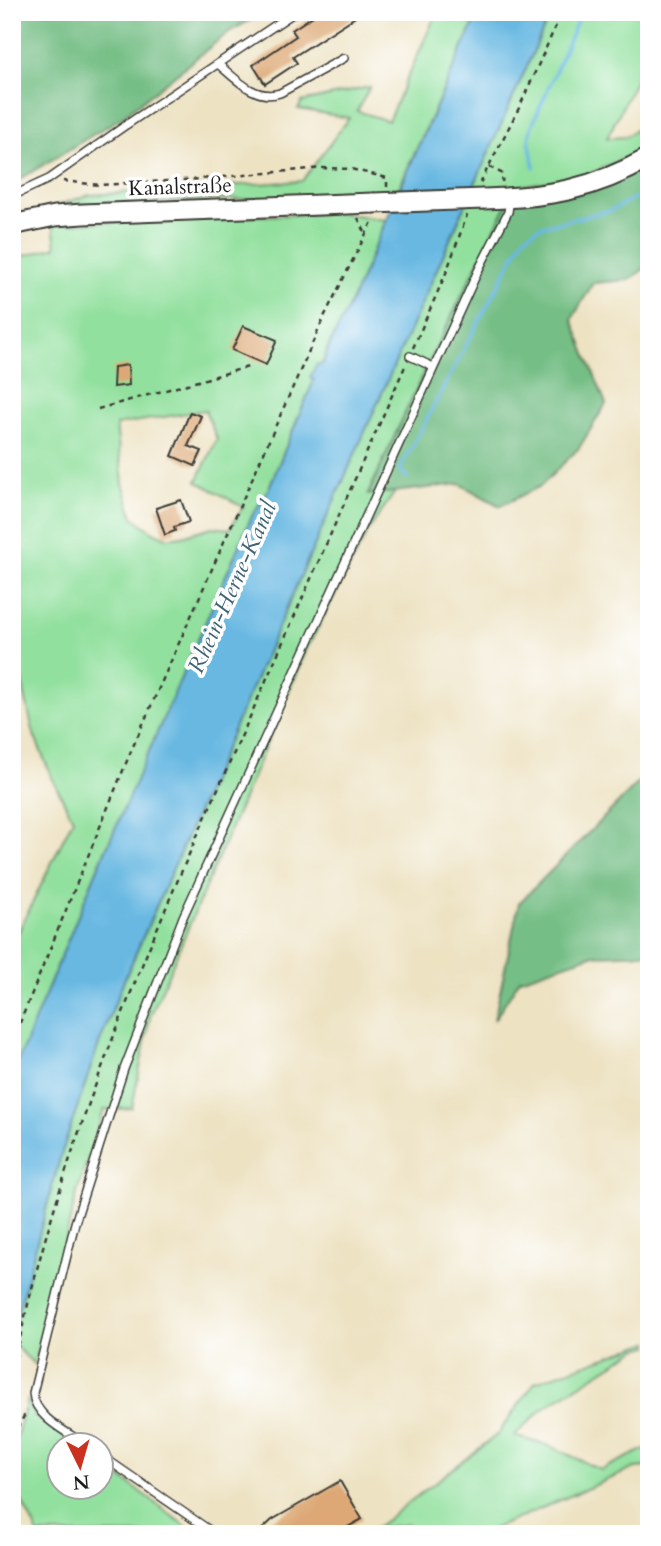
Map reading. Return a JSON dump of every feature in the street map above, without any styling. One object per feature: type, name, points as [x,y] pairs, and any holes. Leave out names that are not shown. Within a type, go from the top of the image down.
[{"type":"main road","name":"Kanalstraße","points":[[12,225],[55,216],[83,214],[378,203],[482,192],[549,194],[590,185],[649,158]]},
{"type":"lane","points":[[12,196],[49,179],[295,12]]},
{"type":"lane","points":[[218,64],[250,89],[268,95],[280,93],[344,58]]},
{"type":"lane","points":[[65,1430],[43,1415],[33,1402],[33,1394],[75,1223],[124,1069],[184,917],[433,367],[508,212],[506,192]]},
{"type":"lane","points":[[410,356],[433,367]]},
{"type":"lane","points":[[116,1466],[215,1534]]},
{"type":"path","points":[[482,192],[489,167],[562,12]]},
{"type":"path","points":[[489,167],[503,174],[506,192]]},
{"type":"path","points":[[12,1042],[142,726],[387,178],[351,169],[322,168],[99,185],[49,179]]},
{"type":"path","points":[[12,1376],[37,1272],[77,1134],[130,990],[410,356],[446,273],[467,215]]},
{"type":"path","points":[[99,409],[248,367]]},
{"type":"path","points":[[12,1437],[33,1402]]},
{"type":"green space","points":[[12,12],[265,12],[229,32],[122,117],[12,184]]},
{"type":"green space","points":[[437,12],[479,12],[396,194],[58,205],[89,195],[302,181],[349,118],[298,109],[302,102],[370,87],[357,111],[388,121]]},
{"type":"green space","points":[[551,12],[649,12],[649,53],[607,138],[625,137],[649,121],[649,144],[585,176],[511,187],[510,198],[368,494],[395,492],[368,531],[307,649],[150,1017],[132,1108],[104,1110],[78,1189],[34,1364],[12,1343],[12,1333],[60,1158],[95,1055],[122,985],[287,607]]},
{"type":"green space","points":[[645,167],[649,174],[649,265],[629,280],[593,283],[572,319],[606,404],[579,448],[541,486],[500,506],[460,484],[368,495],[419,383],[510,198]]},
{"type":"green space","points":[[342,213],[386,220],[344,319],[328,346],[322,365],[310,378],[314,380],[268,490],[251,518],[12,1077],[12,945],[73,819],[34,735],[12,639],[12,259],[56,247],[53,224]],"holes":[[[205,410],[217,439],[197,481],[243,507],[230,529],[212,527],[166,538],[133,517],[123,483],[116,425]]]},
{"type":"green space","points":[[649,772],[649,953],[592,955],[520,979],[494,1020],[519,903]]},
{"type":"green space","points":[[649,1342],[649,1346],[637,1349],[545,1407],[514,1436],[550,1446],[601,1470],[649,1447],[649,1467],[635,1468],[481,1534],[416,1534],[408,1524],[373,1530],[498,1434],[535,1382]]},
{"type":"green space","points":[[27,1400],[34,1415],[56,1430],[46,1430],[46,1500],[116,1500],[116,1474],[196,1534],[38,1534],[12,1482],[12,1453]]},
{"type":"water","name":"Rhein-Herne-Kanal","points":[[479,12],[551,12],[122,985],[60,1158],[12,1333],[12,1075],[96,872],[251,518],[268,490],[314,380],[310,378],[316,365],[323,364]]},
{"type":"building","points":[[319,12],[363,12],[293,57],[297,63],[265,84],[253,65],[296,36],[292,30]]},
{"type":"building","points":[[243,326],[277,340],[266,365],[232,350]]},
{"type":"building","points":[[128,365],[129,385],[113,387],[114,367]]},
{"type":"building","points":[[190,412],[201,416],[188,446],[202,451],[195,466],[172,456]]},
{"type":"building","points":[[181,500],[189,522],[174,527],[175,531],[165,535],[156,508]]},
{"type":"building","points":[[340,1481],[362,1519],[335,1534],[257,1534],[272,1520]]},
{"type":"waterway","points":[[534,167],[529,140],[531,128],[581,12]]},
{"type":"waterway","points":[[407,478],[400,469],[524,237],[539,227],[612,210],[649,190]]}]
